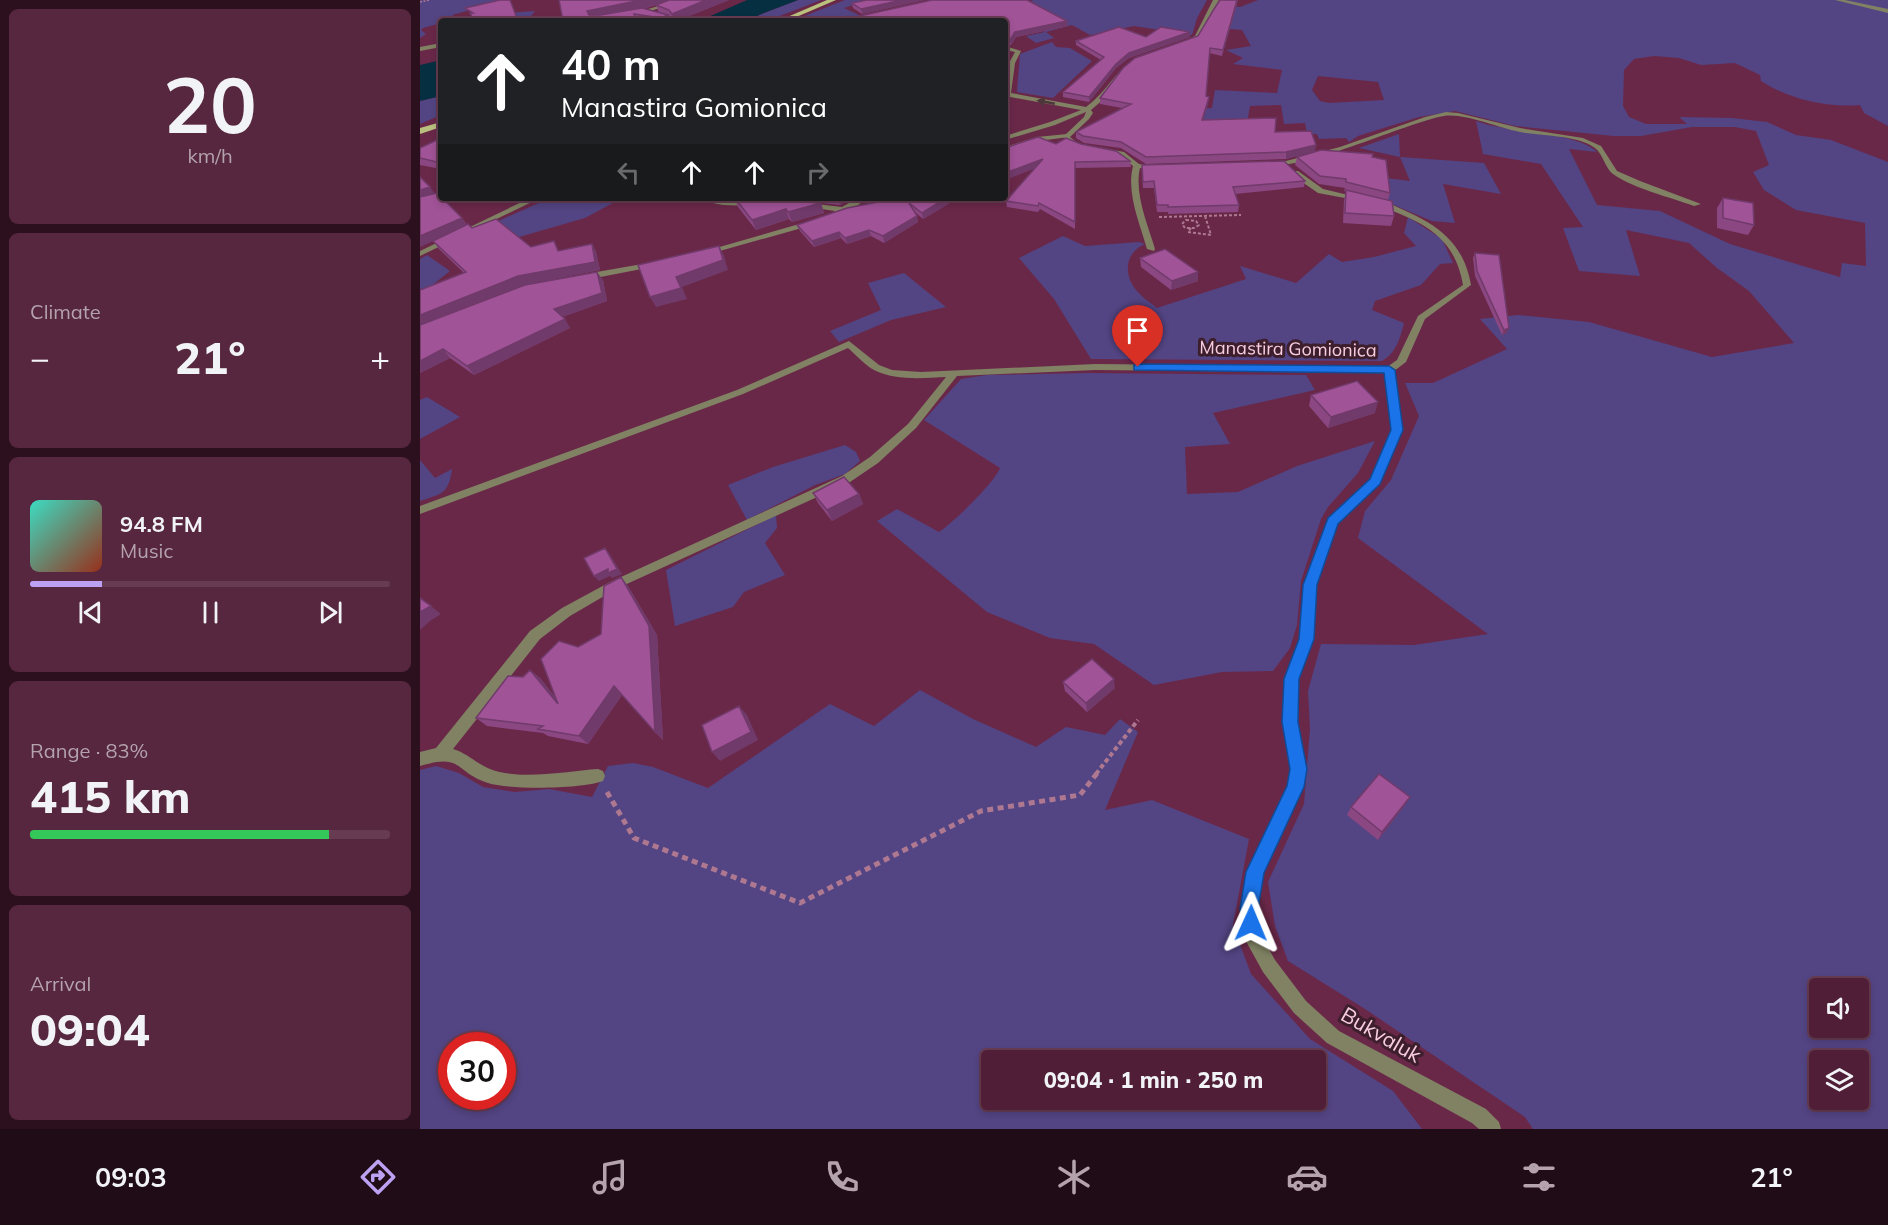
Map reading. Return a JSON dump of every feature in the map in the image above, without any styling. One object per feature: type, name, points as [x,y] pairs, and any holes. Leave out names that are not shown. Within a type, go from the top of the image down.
[{"type":"main road","points":[[788,18],[833,0]]},
{"type":"main road","points":[[420,131],[438,125]]},
{"type":"street","points":[[622,16],[685,0]]},
{"type":"street","points":[[1172,47],[1197,37],[1216,0]]},
{"type":"street","points":[[1838,0],[1888,11]]},
{"type":"street","points":[[644,12],[652,16]]},
{"type":"street","points":[[420,49],[438,46]]},
{"type":"street","points":[[1008,49],[1018,51],[1012,63],[1008,88]]},
{"type":"street","points":[[1008,137],[1086,109],[1098,101],[1123,67],[1148,55]]},
{"type":"street","points":[[1008,94],[1086,109],[1090,112],[1087,118],[1067,136],[1037,139],[1008,148]]},
{"type":"street","points":[[1263,164],[1286,163],[1342,148],[1427,118],[1446,114],[1458,115],[1520,130],[1581,139],[1599,147],[1614,172],[1697,204]]},
{"type":"street","points":[[1067,136],[1071,142],[1088,148],[1122,153],[1137,166],[1162,168]]},
{"type":"street","points":[[1286,163],[1297,176],[1316,189],[1376,201],[1430,225],[1444,235],[1460,259],[1467,285],[1421,318],[1401,362],[1389,370]]},
{"type":"street","points":[[1137,166],[1136,184],[1151,249]]},
{"type":"street","points":[[420,254],[530,201]]},
{"type":"street","points":[[710,201],[763,203]]},
{"type":"street","points":[[696,254],[825,218],[859,201]]},
{"type":"street","points":[[795,204],[845,210],[868,207]]},
{"type":"street","points":[[578,278],[663,262]]},
{"type":"street","name":"Manastira Gomionica","points":[[420,510],[740,392],[849,344],[876,367],[891,373],[954,374],[1095,367],[1389,370],[1397,430],[1376,481],[1332,521],[1310,585],[1307,639],[1292,679],[1290,722]]},
{"type":"street","points":[[441,753],[536,635],[566,612],[614,585],[846,479],[874,460],[912,426],[954,374]]},
{"type":"street","name":"Bukvaluk","points":[[1290,722],[1298,769],[1296,787],[1255,872],[1249,909],[1253,937],[1269,966],[1300,1007],[1333,1037],[1479,1116],[1491,1129]]},
{"type":"street","points":[[420,759],[441,753],[459,756],[483,774],[499,779],[528,781],[598,776]]},
{"type":"path","points":[[420,2],[430,0]]},
{"type":"path","points":[[1143,217],[1241,215]]},
{"type":"path","points":[[1191,228],[1188,232],[1199,237],[1201,233],[1211,235],[1206,216]]},
{"type":"path","points":[[1199,225],[1198,222],[1191,220],[1182,222],[1183,227],[1191,228],[1208,225]]},
{"type":"path","points":[[598,776],[634,838],[800,903],[981,811],[1080,795],[1138,720]]},
{"type":"shaded area","points":[[420,0],[507,0],[508,13],[535,11],[529,18],[500,18],[481,7],[452,15],[459,18],[438,18],[438,24],[421,30],[426,34],[420,38]]},
{"type":"shaded area","points":[[798,0],[821,0],[775,18],[754,18]]},
{"type":"shaded area","points":[[845,0],[868,0],[844,8],[861,16],[800,18]]},
{"type":"shaded area","points":[[1034,0],[1207,0],[1197,18],[1192,35],[1134,26],[1090,35],[1072,25],[1046,32],[1054,38],[1036,43],[1026,36],[1045,32],[1021,14],[1016,6]]},
{"type":"shaded area","points":[[1258,0],[1888,0],[1888,126],[1864,113],[1860,105],[1834,105],[1808,101],[1784,93],[1761,81],[1760,75],[1735,63],[1701,65],[1679,58],[1654,56],[1634,59],[1624,70],[1623,106],[1629,117],[1646,124],[1687,124],[1679,117],[1732,118],[1767,122],[1796,135],[1831,140],[1888,162],[1888,1129],[1533,1129],[1525,1117],[1365,1009],[1288,961],[1275,926],[1268,882],[1304,804],[1310,729],[1308,691],[1321,644],[1414,645],[1488,634],[1358,538],[1365,511],[1391,480],[1419,416],[1405,383],[1433,383],[1507,349],[1480,319],[1518,315],[1589,322],[1712,357],[1794,343],[1749,291],[1717,268],[1689,243],[1626,230],[1640,276],[1579,271],[1563,228],[1583,227],[1541,164],[1483,154],[1476,121],[1558,136],[1587,145],[1597,152],[1569,149],[1597,205],[1660,211],[1730,244],[1840,277],[1842,263],[1866,266],[1865,223],[1796,210],[1764,190],[1753,172],[1769,165],[1756,131],[1735,127],[1692,127],[1641,136],[1614,136],[1515,126],[1455,111],[1419,117],[1358,136],[1349,142],[1346,138],[1319,139],[1317,134],[1307,134],[1305,123],[1284,124],[1281,105],[1250,106],[1247,123],[1172,122],[1190,109],[1212,108],[1215,90],[1277,93],[1282,70],[1233,64],[1243,58],[1226,50],[1251,46],[1242,30],[1205,27],[1218,5],[1240,7]],"holes":[[[1318,76],[1378,82],[1384,100],[1329,103],[1320,101],[1312,90]]]},
{"type":"shaded area","points":[[1052,42],[1056,47],[1070,48],[1092,61],[1053,98],[1017,92],[1020,54]]},
{"type":"shaded area","points":[[438,97],[438,116],[420,124],[420,101]]},
{"type":"shaded area","points":[[1399,134],[1400,157],[1359,148]]},
{"type":"shaded area","points":[[1400,157],[1484,163],[1501,194],[1443,184],[1455,223],[1432,221],[1372,196],[1369,176],[1410,181]]},
{"type":"shaded area","points":[[543,201],[616,201],[585,218],[519,237],[496,222]]},
{"type":"shaded area","points":[[1408,217],[1442,239],[1453,263],[1440,264],[1421,285],[1375,301],[1372,310],[1404,323],[1394,350],[1382,361],[1091,359],[1054,299],[1019,258],[1063,236],[1085,246],[1139,242],[1145,244],[1133,253],[1128,272],[1133,286],[1157,308],[1246,279],[1240,266],[1296,283],[1329,254],[1342,262],[1374,257],[1416,246],[1404,233]]},
{"type":"shaded area","points":[[427,255],[450,271],[430,287],[420,290],[420,259]]},
{"type":"shaded area","points":[[904,273],[946,307],[891,320],[839,342],[830,331],[881,310],[868,283]]},
{"type":"shaded area","points":[[1087,373],[1306,375],[1315,390],[1213,413],[1230,444],[1185,447],[1187,494],[1238,492],[1297,466],[1375,441],[1358,473],[1328,507],[1321,519],[1301,581],[1297,625],[1290,648],[1273,671],[1222,672],[1154,685],[1094,644],[1050,638],[987,612],[877,521],[897,509],[939,532],[973,502],[997,474],[1000,468],[924,420],[961,379],[987,375]]},
{"type":"shaded area","points":[[427,397],[460,417],[420,439],[420,400]]},
{"type":"shaded area","points":[[845,445],[856,452],[860,461],[845,474],[815,485],[747,520],[728,485],[773,467]]},
{"type":"shaded area","points":[[420,460],[435,478],[452,469],[449,484],[443,492],[420,501]]},
{"type":"shaded area","points":[[776,515],[777,528],[765,543],[785,575],[744,592],[733,607],[675,626],[666,570]]},
{"type":"shaded area","points":[[920,690],[973,719],[1036,747],[1066,727],[1105,735],[1120,719],[1138,732],[1105,810],[1152,800],[1249,839],[1233,925],[1251,974],[1310,1039],[1393,1091],[1422,1129],[420,1129],[420,770],[436,766],[459,773],[483,787],[515,792],[549,789],[592,797],[608,766],[633,763],[653,767],[708,788],[830,704],[874,726]]},
{"type":"water","points":[[747,0],[798,0],[754,18],[706,18]]},
{"type":"water","points":[[438,61],[438,97],[420,101],[420,65]]},
{"type":"building","points":[[510,0],[517,18],[472,18],[470,13],[473,13],[465,8]]},
{"type":"building","points":[[559,0],[641,0],[587,11],[589,15],[600,15],[642,8],[668,15],[661,18],[634,14],[635,18],[562,18]]},
{"type":"building","points":[[669,0],[706,0],[672,14],[669,10],[656,5]]},
{"type":"building","points":[[867,0],[902,0],[861,9],[852,3]]},
{"type":"building","points":[[932,0],[1027,0],[1067,21],[1015,32],[1010,40],[1008,40],[1008,18],[851,18]]},
{"type":"building","points":[[1220,0],[1237,0],[1223,50],[1210,48],[1206,96],[1209,97],[1202,120],[1276,118],[1275,132],[1311,131],[1316,145],[1286,152],[1146,157],[1121,142],[1083,136],[1076,132],[1131,104],[1100,98],[1123,68],[1135,58],[1198,36]]},
{"type":"building","points":[[1119,27],[1146,37],[1161,27],[1190,32],[1129,53],[1116,64],[1089,97],[1063,92],[1104,57],[1076,41]]},
{"type":"building","points":[[1038,137],[1056,144],[1066,138],[1081,144],[1116,151],[1130,161],[1075,162],[1075,222],[1039,203],[1038,206],[1006,201],[1043,159],[1008,172],[1008,147]]},
{"type":"building","points":[[438,139],[438,162],[420,158],[420,148]]},
{"type":"building","points":[[1321,150],[1373,154],[1372,157],[1386,160],[1390,193],[1346,182],[1346,179],[1320,176],[1297,157]]},
{"type":"building","points":[[1284,161],[1305,181],[1233,187],[1239,205],[1168,207],[1168,205],[1157,205],[1154,181],[1143,182],[1142,165]]},
{"type":"building","points":[[420,177],[430,187],[420,190]]},
{"type":"building","points":[[1346,190],[1392,201],[1394,216],[1345,213]]},
{"type":"building","points":[[437,193],[438,201],[445,201],[462,218],[420,236],[420,197]]},
{"type":"building","points":[[1723,198],[1753,203],[1754,225],[1723,218]]},
{"type":"building","points":[[737,201],[821,203],[788,212],[786,209],[752,220]]},
{"type":"building","points":[[883,201],[941,201],[922,213],[909,203],[917,216],[883,236],[869,230],[845,238],[839,232],[812,241],[797,225],[847,208]]},
{"type":"building","points":[[496,219],[531,247],[554,241],[558,251],[592,244],[595,262],[518,276],[420,315],[420,290],[466,272],[433,241],[468,224],[472,228]]},
{"type":"building","points":[[719,246],[723,260],[676,277],[681,288],[650,297],[638,265]]},
{"type":"building","points":[[1165,249],[1198,272],[1172,281],[1140,258]]},
{"type":"building","points":[[1475,253],[1499,255],[1509,328],[1504,330],[1477,271]]},
{"type":"building","points":[[597,272],[602,293],[554,309],[565,319],[467,366],[443,349],[420,361],[420,325],[525,285]]},
{"type":"building","points":[[1357,381],[1378,402],[1331,417],[1311,395]]},
{"type":"building","points":[[844,477],[859,494],[827,510],[813,493]]},
{"type":"building","points":[[605,548],[617,569],[608,573],[608,569],[594,576],[584,558]]},
{"type":"building","points":[[621,577],[649,626],[655,732],[614,686],[579,736],[538,729],[543,726],[476,718],[508,676],[523,677],[530,670],[558,704],[541,659],[559,641],[578,647],[601,634],[604,586]]},
{"type":"building","points":[[420,598],[431,606],[420,612]]},
{"type":"building","points":[[1092,659],[1114,679],[1086,703],[1063,682]]},
{"type":"building","points":[[739,706],[751,732],[712,752],[702,725]]},
{"type":"building","points":[[1379,774],[1410,797],[1382,832],[1351,807]]},
{"type":"route","points":[[1138,367],[1389,370],[1397,430],[1376,481],[1332,521],[1310,585],[1307,639],[1292,679],[1290,722],[1298,769],[1296,787],[1255,872],[1249,909],[1251,923]]}]
